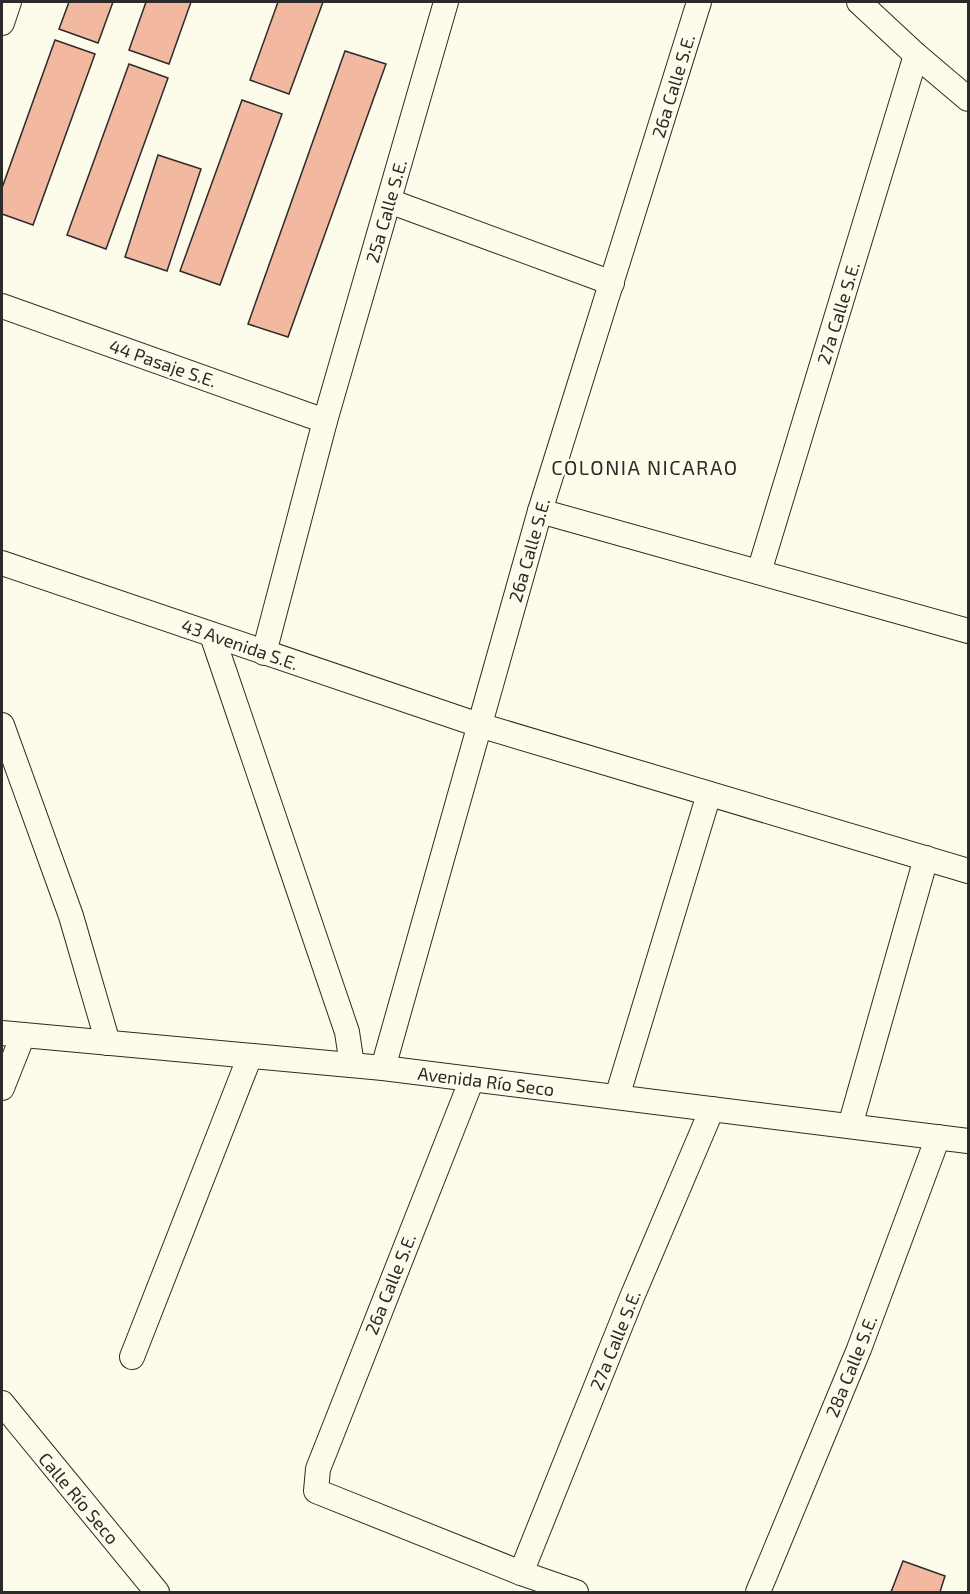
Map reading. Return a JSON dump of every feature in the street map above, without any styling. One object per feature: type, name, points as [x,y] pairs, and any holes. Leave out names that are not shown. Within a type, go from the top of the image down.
[{"type":"street","points":[[2,23],[9,2]]},
{"type":"street","name":"25a Calle S.E.","points":[[264,652],[325,421],[446,2]]},
{"type":"street","name":"26a Calle S.E.","points":[[383,1068],[540,511],[699,2]]},
{"type":"street","points":[[860,2],[916,55],[969,99]]},
{"type":"street","name":"27a Calle S.E.","points":[[759,572],[916,55]]},
{"type":"street","points":[[389,201],[612,283]]},
{"type":"street","name":"44 Pasaje S.E.","points":[[2,306],[325,421]]},
{"type":"street","points":[[540,511],[969,632]]},
{"type":"street","name":"43 Avenida S.E.","points":[[2,563],[478,725],[969,871]]},
{"type":"street","points":[[212,635],[347,1032],[352,1065]]},
{"type":"street","points":[[2,725],[72,916],[108,1043]]},
{"type":"street","points":[[616,1097],[709,794]]},
{"type":"street","points":[[850,1126],[926,858]]},
{"type":"street","points":[[2,1088],[12,1034]]},
{"type":"street","name":"Avenida Río Seco","points":[[12,1034],[383,1068],[969,1141]]},
{"type":"street","points":[[132,1357],[250,1056]]},
{"type":"street","name":"26a Calle S.E.","points":[[472,1079],[318,1468],[316,1491],[528,1581]]},
{"type":"street","name":"27a Calle S.E.","points":[[528,1581],[632,1297],[712,1109]]},
{"type":"street","name":"28a Calle S.E.","points":[[758,1593],[858,1349],[938,1137]]},
{"type":"street","name":"Calle Río Seco","points":[[2,1403],[157,1593]]},
{"type":"street","points":[[528,1581],[576,1593]]},
{"type":"building","points":[[69,2],[113,2],[98,43],[59,29]]},
{"type":"building","points":[[146,2],[191,2],[169,64],[129,50]]},
{"type":"building","points":[[278,2],[323,2],[289,94],[250,80]]},
{"type":"building","points":[[55,40],[95,54],[33,225],[2,214],[2,188]]},
{"type":"building","points":[[345,51],[386,64],[288,337],[248,324]]},
{"type":"building","points":[[129,64],[168,78],[106,249],[67,235]]},
{"type":"building","points":[[242,100],[282,114],[220,285],[180,271]]},
{"type":"building","points":[[158,155],[201,169],[167,271],[125,257]]},
{"type":"building","points":[[903,1561],[945,1576],[940,1592],[891,1592]]},
{"type":"district","name":"COLONIA NICARAO","points":[[645,467]]}]
